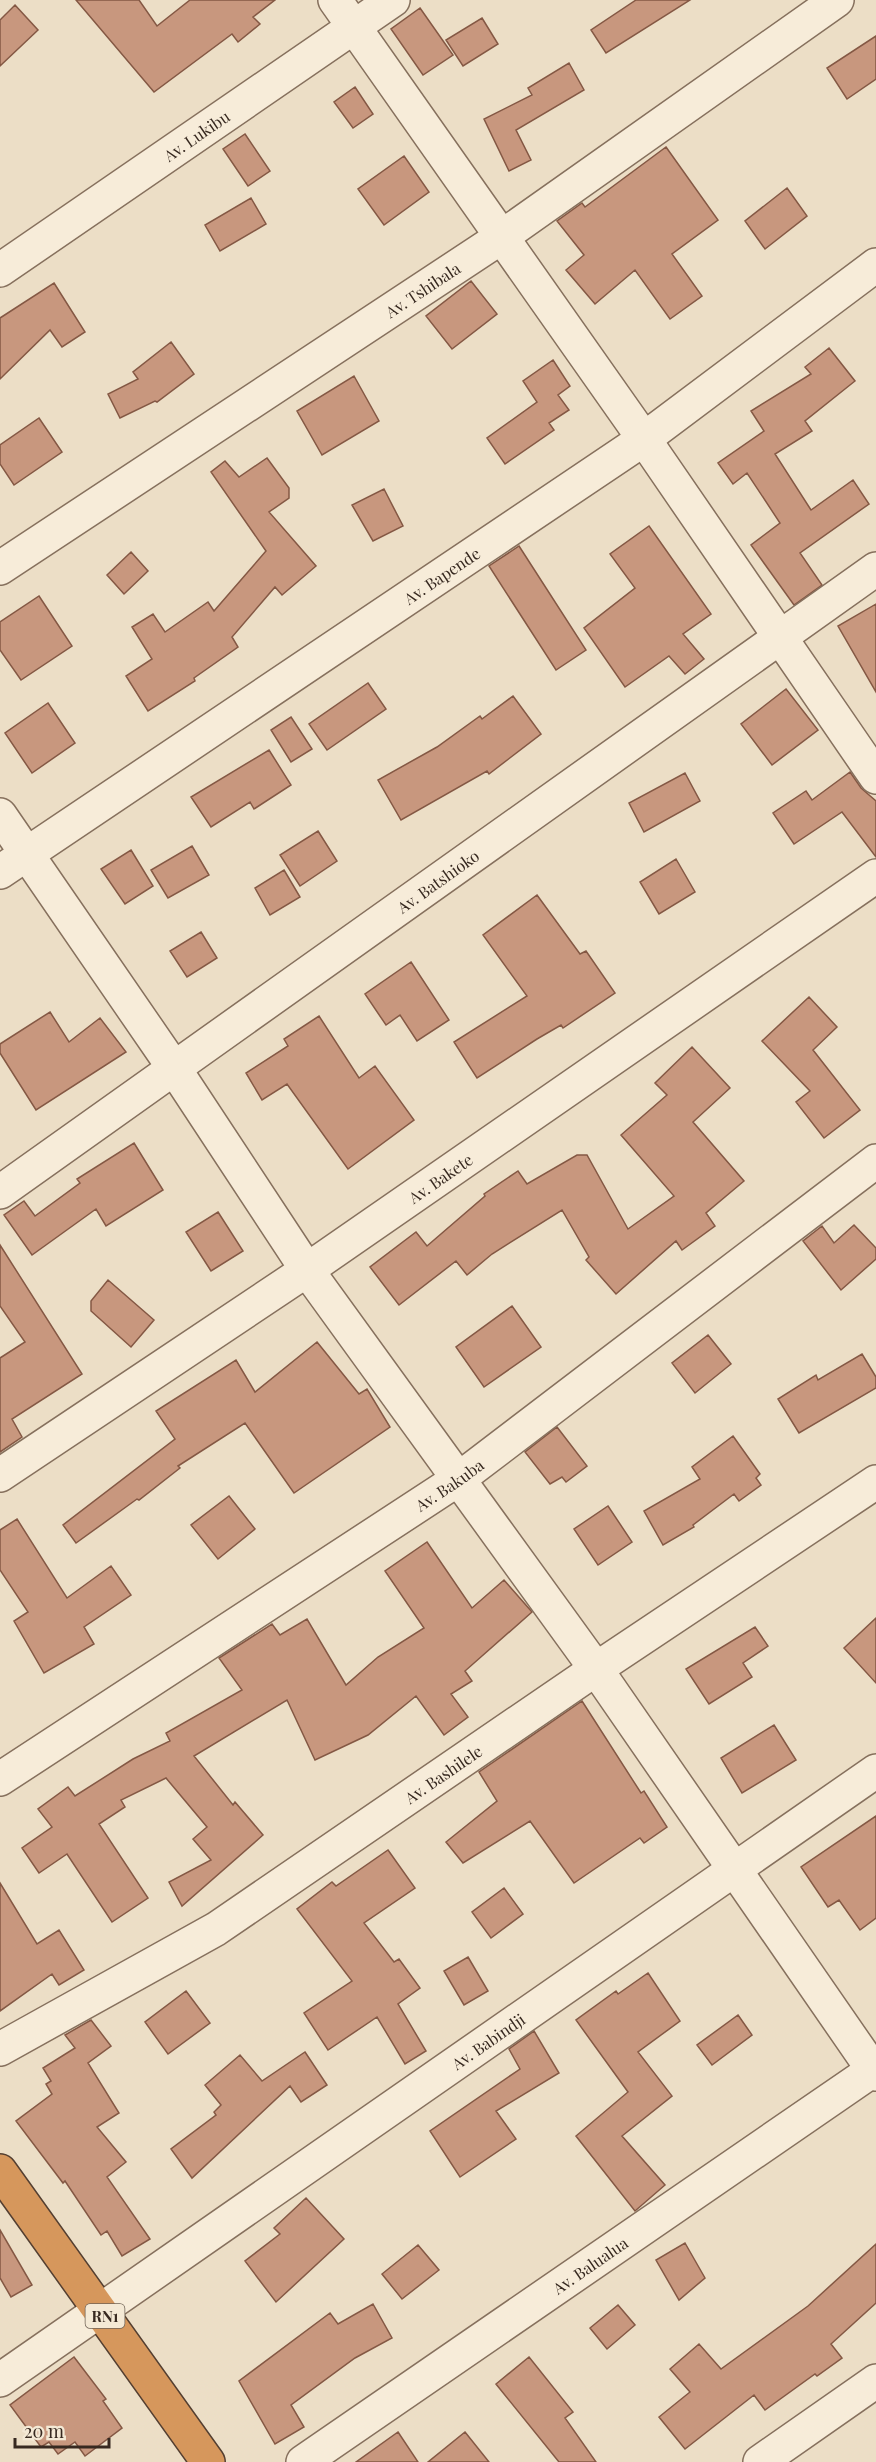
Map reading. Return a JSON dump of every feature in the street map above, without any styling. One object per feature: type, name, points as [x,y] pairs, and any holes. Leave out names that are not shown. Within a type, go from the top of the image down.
[{"type":"highway","name":"RN1","points":[[0,2171],[208,2462]]},
{"type":"street","points":[[335,0],[500,238],[644,439],[876,777]]},
{"type":"street","name":"Av. Lukibu","points":[[0,270],[393,0]]},
{"type":"street","name":"Av. Tshibala","points":[[0,568],[500,238],[837,0]]},
{"type":"street","name":"Av. Bapende","points":[[0,872],[644,439],[876,265]]},
{"type":"street","name":"Av. Batshioko","points":[[0,1192],[876,569]]},
{"type":"street","points":[[0,815],[174,1068],[307,1270],[460,1478],[596,1669],[875,2071]]},
{"type":"street","name":"Av. Bakete","points":[[0,1475],[307,1270],[876,876]]},
{"type":"street","name":"Av. Bakuba","points":[[0,1779],[460,1478],[876,1161]]},
{"type":"street","name":"Av. Bashilele","points":[[0,2049],[216,1929],[596,1669],[876,1482]]},
{"type":"street","name":"Av. Babindji","points":[[0,2380],[876,1771]]},
{"type":"street","name":"Av. Balualua","points":[[303,2462],[875,2071]]},
{"type":"street","points":[[760,2462],[876,2381]]},
{"type":"building","points":[[76,0],[139,0],[157,26],[190,0],[275,0],[253,17],[260,24],[238,42],[232,34],[154,92]]},
{"type":"building","points":[[636,0],[690,0],[606,53],[591,30]]},
{"type":"building","points":[[15,5],[38,30],[0,66],[0,20]]},
{"type":"building","points":[[420,8],[453,55],[423,75],[391,29]]},
{"type":"building","points":[[482,18],[498,44],[463,66],[446,40]]},
{"type":"building","points":[[876,36],[876,79],[847,99],[827,68]]},
{"type":"building","points":[[569,63],[584,90],[516,130],[531,160],[509,171],[484,119],[532,95],[528,88]]},
{"type":"building","points":[[355,87],[373,114],[353,128],[334,102]]},
{"type":"building","points":[[245,134],[270,171],[248,186],[223,149]]},
{"type":"building","points":[[666,147],[718,220],[672,254],[702,296],[670,319],[635,270],[595,304],[566,270],[584,255],[557,221],[582,203],[585,207]]},
{"type":"building","points":[[404,156],[429,192],[384,225],[358,189]]},
{"type":"building","points":[[787,188],[807,216],[765,249],[745,221]]},
{"type":"building","points":[[251,198],[266,224],[220,251],[205,225]]},
{"type":"building","points":[[471,281],[497,314],[452,349],[426,316]]},
{"type":"building","points":[[54,283],[85,332],[62,347],[50,330],[0,379],[0,318]]},
{"type":"building","points":[[171,342],[194,374],[157,402],[120,418],[108,394],[138,379],[133,372]]},
{"type":"building","points":[[829,348],[855,381],[805,421],[812,431],[775,454],[811,510],[853,480],[869,504],[800,553],[822,585],[794,605],[751,545],[780,523],[747,473],[733,484],[718,463],[764,431],[751,411],[811,374],[805,367]]},
{"type":"building","points":[[553,360],[570,386],[558,395],[569,410],[549,423],[554,430],[505,464],[487,438],[537,402],[523,381]]},
{"type":"building","points":[[354,376],[379,421],[322,455],[297,411]]},
{"type":"building","points":[[39,418],[62,452],[14,485],[0,464],[0,445]]},
{"type":"building","points":[[267,458],[289,488],[289,498],[269,512],[316,566],[282,595],[275,587],[232,637],[238,647],[194,678],[195,681],[148,711],[126,676],[152,659],[132,627],[153,614],[165,632],[208,602],[214,611],[266,551],[211,472],[225,461],[239,477]]},
{"type":"building","points":[[384,489],[403,526],[373,541],[352,505]]},
{"type":"building","points":[[649,526],[711,614],[683,634],[704,659],[685,674],[669,656],[625,687],[584,628],[635,588],[610,554]]},
{"type":"building","points":[[519,546],[586,650],[556,670],[489,566]]},
{"type":"building","points":[[131,552],[148,571],[124,594],[107,575]]},
{"type":"building","points":[[39,596],[72,646],[21,680],[0,650],[0,622]]},
{"type":"building","points":[[876,604],[876,692],[838,626]]},
{"type":"building","points":[[368,683],[386,709],[327,750],[309,724]]},
{"type":"building","points":[[786,689],[818,730],[772,765],[741,724]]},
{"type":"building","points":[[513,696],[541,734],[489,774],[487,771],[401,820],[378,780],[437,747],[480,716],[482,719]]},
{"type":"building","points":[[48,703],[75,743],[32,773],[5,733]]},
{"type":"building","points":[[291,717],[312,749],[291,762],[271,730]]},
{"type":"building","points":[[269,750],[291,785],[254,809],[250,802],[211,827],[191,797]]},
{"type":"building","points":[[850,772],[861,788],[876,801],[876,857],[842,812],[794,844],[773,813],[806,791],[812,800]]},
{"type":"building","points":[[685,773],[700,801],[644,832],[629,803]]},
{"type":"building","points":[[318,831],[337,861],[300,886],[280,855]]},
{"type":"building","points":[[192,846],[209,875],[168,898],[151,870]]},
{"type":"building","points":[[131,850],[153,886],[125,904],[101,869]]},
{"type":"building","points":[[676,859],[695,892],[659,914],[640,882]]},
{"type":"building","points":[[284,870],[300,897],[270,915],[255,888]]},
{"type":"building","points":[[537,895],[580,954],[586,951],[615,993],[563,1028],[561,1025],[477,1078],[454,1042],[527,996],[483,935]]},
{"type":"building","points":[[201,932],[217,958],[187,977],[170,951]]},
{"type":"building","points":[[411,962],[449,1020],[417,1041],[400,1015],[386,1025],[365,994]]},
{"type":"building","points":[[809,997],[837,1027],[813,1050],[860,1110],[824,1138],[796,1102],[810,1091],[762,1041]]},
{"type":"building","points":[[50,1012],[69,1042],[100,1018],[126,1052],[36,1110],[0,1053],[0,1044]]},
{"type":"building","points":[[319,1016],[359,1078],[375,1066],[414,1120],[348,1169],[287,1084],[262,1100],[246,1073],[288,1046],[284,1039]]},
{"type":"building","points":[[692,1047],[730,1088],[693,1122],[744,1181],[706,1213],[715,1226],[682,1250],[676,1241],[616,1294],[586,1260],[589,1257],[562,1210],[492,1254],[467,1275],[456,1261],[399,1305],[370,1267],[416,1232],[427,1246],[485,1196],[484,1194],[518,1171],[527,1184],[577,1155],[587,1155],[628,1229],[674,1196],[621,1135],[667,1095],[655,1083]]},
{"type":"building","points":[[134,1143],[163,1190],[106,1226],[96,1209],[32,1255],[4,1215],[24,1201],[35,1216],[80,1183],[77,1179]]},
{"type":"building","points":[[218,1212],[243,1251],[211,1271],[186,1232]]},
{"type":"building","points":[[854,1225],[876,1248],[876,1259],[841,1290],[803,1241],[822,1226],[834,1243]]},
{"type":"building","points":[[0,1245],[82,1374],[12,1419],[22,1437],[0,1452],[0,1358],[25,1342],[0,1306]]},
{"type":"building","points":[[108,1280],[154,1320],[131,1347],[91,1311],[91,1301]]},
{"type":"building","points":[[512,1306],[541,1347],[484,1387],[456,1347]]},
{"type":"building","points":[[708,1335],[731,1364],[695,1393],[672,1363]]},
{"type":"building","points":[[317,1342],[359,1394],[367,1389],[390,1427],[294,1493],[245,1423],[178,1466],[180,1468],[139,1500],[137,1499],[76,1543],[63,1525],[175,1439],[156,1411],[236,1360],[255,1392]]},
{"type":"building","points":[[862,1354],[876,1377],[876,1388],[799,1433],[778,1399],[816,1375],[818,1380]]},
{"type":"building","points":[[557,1427],[587,1466],[566,1482],[562,1477],[550,1484],[525,1452]]},
{"type":"building","points":[[733,1436],[760,1474],[756,1478],[761,1485],[739,1501],[734,1494],[693,1525],[694,1527],[663,1545],[644,1511],[700,1479],[692,1467]]},
{"type":"building","points":[[229,1496],[255,1529],[218,1559],[191,1525]]},
{"type":"building","points":[[608,1506],[632,1542],[598,1565],[574,1529]]},
{"type":"building","points":[[17,1519],[67,1598],[111,1566],[131,1595],[84,1627],[94,1644],[44,1673],[14,1621],[28,1612],[0,1570],[0,1530]]},
{"type":"building","points":[[427,1542],[472,1608],[504,1580],[532,1612],[465,1671],[472,1681],[451,1694],[468,1717],[444,1735],[416,1696],[368,1735],[315,1760],[287,1700],[194,1756],[233,1805],[235,1802],[263,1835],[182,1906],[169,1882],[211,1860],[193,1839],[207,1827],[166,1778],[121,1800],[125,1807],[99,1824],[148,1898],[112,1922],[67,1854],[39,1873],[22,1848],[52,1827],[38,1809],[68,1787],[75,1796],[133,1759],[170,1741],[166,1733],[242,1690],[219,1658],[272,1624],[280,1635],[307,1619],[346,1685],[378,1657],[424,1628],[385,1571]]},
{"type":"building","points":[[876,1618],[876,1683],[844,1648]]},
{"type":"building","points":[[755,1627],[768,1646],[743,1663],[752,1677],[709,1704],[686,1669]]},
{"type":"building","points":[[582,1701],[641,1793],[644,1791],[667,1827],[644,1843],[640,1838],[574,1883],[530,1821],[463,1863],[446,1842],[497,1801],[479,1772]]},
{"type":"building","points":[[774,1725],[796,1760],[742,1793],[721,1758]]},
{"type":"building","points":[[876,1816],[876,1918],[860,1930],[839,1900],[828,1907],[801,1867]]},
{"type":"building","points":[[388,1850],[415,1888],[364,1923],[394,1962],[399,1959],[420,1988],[398,2004],[426,2051],[405,2064],[377,2017],[328,2050],[304,2013],[352,1981],[297,1909],[332,1882],[336,1886]]},
{"type":"building","points":[[0,1883],[37,1944],[59,1930],[84,1970],[59,1985],[52,1974],[0,2011]]},
{"type":"building","points":[[504,1888],[523,1914],[491,1938],[472,1912]]},
{"type":"building","points":[[468,1957],[488,1991],[464,2005],[444,1971]]},
{"type":"building","points":[[648,1973],[680,2021],[638,2052],[672,2096],[622,2136],[665,2185],[635,2211],[576,2136],[628,2092],[576,2020],[616,1991],[618,1994]]},
{"type":"building","points":[[186,1991],[210,2023],[168,2054],[145,2022]]},
{"type":"building","points":[[738,2015],[752,2035],[712,2065],[697,2045]]},
{"type":"building","points":[[91,2020],[111,2046],[88,2063],[119,2113],[97,2127],[126,2162],[107,2177],[150,2239],[122,2256],[107,2231],[101,2235],[65,2181],[63,2183],[16,2121],[52,2094],[46,2084],[51,2081],[43,2068],[75,2048],[65,2035]]},
{"type":"building","points":[[534,2031],[559,2073],[496,2111],[516,2139],[460,2177],[430,2131],[520,2069],[509,2049]]},
{"type":"building","points":[[305,2052],[327,2085],[301,2102],[290,2086],[192,2178],[171,2149],[216,2115],[214,2112],[221,2105],[205,2085],[240,2055],[262,2081]]},
{"type":"building","points":[[306,2198],[344,2239],[276,2302],[245,2261],[280,2234],[274,2228]]},
{"type":"building","points":[[0,2230],[32,2285],[11,2297],[0,2278]]},
{"type":"building","points":[[685,2243],[705,2278],[679,2300],[656,2260]]},
{"type":"building","points":[[876,2244],[876,2303],[831,2344],[842,2358],[817,2376],[815,2374],[765,2410],[754,2395],[685,2449],[659,2417],[690,2392],[670,2369],[699,2344],[721,2369],[808,2306]]},
{"type":"building","points":[[418,2245],[439,2270],[402,2299],[382,2274]]},
{"type":"building","points":[[373,2304],[392,2338],[355,2358],[291,2405],[304,2427],[275,2444],[239,2381],[330,2313],[338,2324]]},
{"type":"building","points":[[618,2305],[635,2325],[607,2349],[590,2328]]},
{"type":"building","points":[[74,2357],[106,2399],[103,2401],[122,2428],[85,2456],[75,2442],[58,2454],[49,2442],[41,2447],[10,2405]]},
{"type":"building","points":[[529,2357],[573,2412],[565,2418],[596,2462],[559,2462],[496,2384]]},
{"type":"building","points":[[398,2432],[418,2462],[356,2462]]},
{"type":"building","points":[[465,2432],[489,2462],[428,2462]]}]
